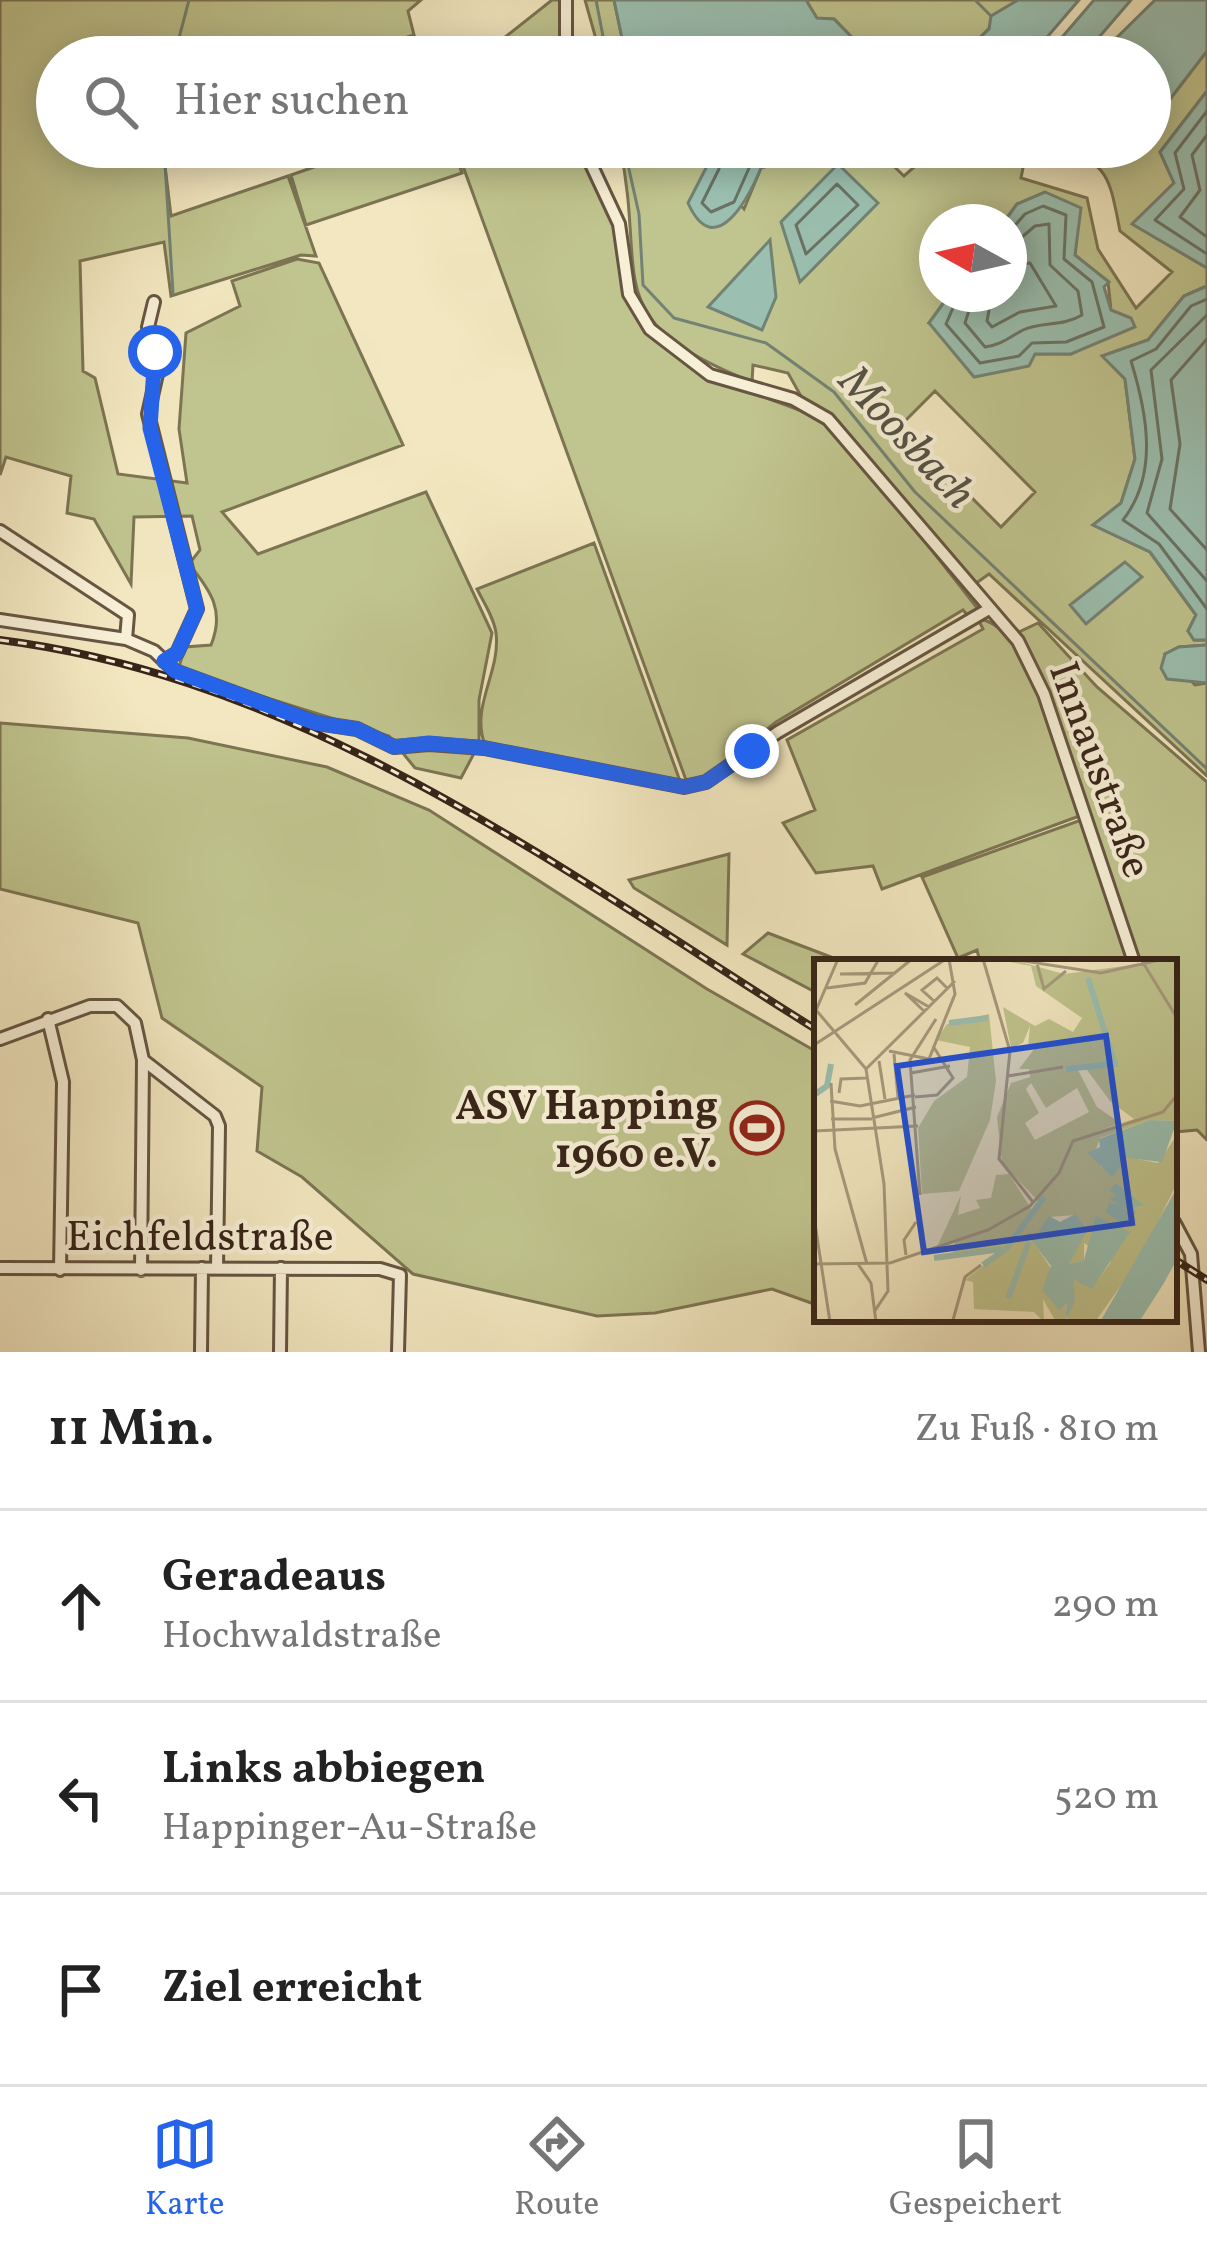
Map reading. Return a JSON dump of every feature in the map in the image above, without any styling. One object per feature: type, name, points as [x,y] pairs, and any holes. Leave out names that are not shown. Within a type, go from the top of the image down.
[{"type":"street","points":[[566,0],[566,36]]},
{"type":"street","name":"Innaustraße","points":[[593,168],[615,212],[628,293],[650,328],[710,375],[793,399],[828,418],[1018,641],[1044,694],[1133,959]]},
{"type":"street","points":[[154,302],[148,327],[157,374],[148,414],[197,609],[177,653],[164,661]]},
{"type":"street","points":[[0,531],[128,615],[126,639]]},
{"type":"street","points":[[0,620],[126,639],[175,671],[316,723],[357,729],[387,746],[484,748],[684,787],[720,773],[778,732],[989,609]]},
{"type":"street","points":[[0,1039],[90,1006],[117,1006],[135,1022],[143,1060],[141,1270]]},
{"type":"street","points":[[48,1019],[63,1082],[60,1270]]},
{"type":"street","points":[[143,1060],[215,1116],[219,1126],[217,1268]]},
{"type":"street","points":[[1177,1228],[1191,1254],[1199,1352]]},
{"type":"street","name":"Eichfeldstraße","points":[[0,1268],[374,1268],[400,1275],[398,1352]]},
{"type":"street","points":[[201,1352],[202,1268]]},
{"type":"street","points":[[280,1352],[281,1268]]},
{"type":"green space","points":[[0,0],[421,0],[408,11],[411,36],[36,36],[36,168],[165,168],[171,216],[288,176],[316,256],[301,255],[171,296],[164,242],[80,261],[83,371],[95,378],[118,474],[187,483],[179,429],[186,333],[240,306],[232,281],[297,259],[319,263],[403,445],[222,512],[258,554],[426,492],[492,633],[479,700],[479,744],[461,778],[415,768],[389,736],[178,670],[185,647],[211,645],[217,622],[209,593],[189,564],[200,550],[192,516],[134,517],[131,584],[94,519],[67,513],[71,476],[6,457],[0,475]]},
{"type":"green space","points":[[552,0],[564,0],[564,36],[507,36]]},
{"type":"green space","points":[[585,0],[614,0],[622,36],[595,36]]},
{"type":"green space","points":[[806,0],[1018,0],[981,36],[851,36],[834,19],[817,19]]},
{"type":"green space","points":[[1207,51],[1207,91],[1171,138],[1171,98]]},
{"type":"green space","points":[[311,168],[460,168],[462,173],[306,225],[291,175]]},
{"type":"green space","points":[[464,168],[590,168],[613,213],[620,267],[662,344],[712,378],[821,418],[857,455],[978,609],[968,616],[963,610],[776,722],[709,776],[686,780]]},
{"type":"green space","points":[[623,168],[709,168],[744,209],[761,168],[896,168],[904,176],[913,168],[1023,168],[1021,178],[1087,198],[1098,249],[1136,308],[1172,272],[1120,231],[1112,193],[1098,168],[1167,168],[1174,183],[1133,224],[1207,268],[1207,286],[1184,296],[1148,340],[1103,356],[1125,379],[1135,459],[1121,503],[1093,525],[1150,552],[1196,615],[1188,631],[1194,640],[1207,640],[1207,645],[1179,647],[1165,654],[1195,685],[1207,683],[1207,776],[989,574],[975,584],[837,420],[802,398],[788,373],[753,365],[752,382],[669,338],[649,315],[633,264]],"holes":[[[935,391],[1035,492],[1001,527],[900,426]]]},
{"type":"green space","points":[[594,543],[680,781],[485,745],[481,717],[496,633],[477,589]]},
{"type":"green space","points":[[979,621],[1002,631],[1033,676],[1082,815],[882,889],[873,866],[816,873],[783,823],[815,810],[787,740],[983,629]]},
{"type":"green space","points":[[1038,623],[1097,687],[1207,782],[1207,1140],[1197,1130],[1177,1132],[1177,959],[1137,959],[1017,633]]},
{"type":"green space","points":[[0,723],[188,738],[327,767],[429,810],[707,989],[814,1050],[814,1304],[772,1289],[655,1313],[597,1316],[413,1274],[302,1177],[257,1151],[262,1087],[162,1018],[138,923],[0,889]]},
{"type":"green space","points":[[1084,819],[1130,959],[979,959],[977,950],[958,958],[922,877]]},
{"type":"green space","points":[[729,854],[727,945],[634,888],[629,880]]},
{"type":"green space","points":[[768,933],[836,959],[814,959],[814,991],[743,954]]},
{"type":"water","points":[[614,0],[806,0],[817,18],[834,19],[851,36],[622,36]]},
{"type":"water","points":[[1018,0],[1079,0],[1048,36],[982,36],[989,29],[991,16]]},
{"type":"water","points":[[1094,0],[1131,0],[1100,36],[1063,36]]},
{"type":"water","points":[[1155,0],[1207,0],[1207,51],[1171,98],[1171,36],[1118,36]]},
{"type":"water","points":[[1207,91],[1207,268],[1132,224],[1174,183],[1167,168],[1171,168],[1171,138]]},
{"type":"water","points":[[706,168],[761,168],[740,208],[720,226],[709,227],[698,220],[688,203]]},
{"type":"water","points":[[834,168],[842,168],[878,203],[800,282],[781,222]]},
{"type":"water","points":[[1045,192],[1081,208],[1075,255],[1109,282],[1104,287],[1111,310],[1131,318],[1135,327],[1071,354],[1035,354],[1029,366],[974,377],[929,323],[937,312],[1027,312],[1027,204],[1017,204]]},
{"type":"water","points":[[770,240],[776,297],[762,330],[708,307]]},
{"type":"water","points":[[1207,286],[1207,640],[1194,640],[1188,631],[1196,615],[1150,552],[1093,525],[1121,503],[1135,459],[1125,379],[1102,356],[1148,340],[1184,296]]},
{"type":"water","points":[[1125,562],[1142,577],[1086,624],[1070,605]]},
{"type":"water","points":[[1207,645],[1207,683],[1167,679],[1161,668],[1165,654],[1179,647]]},
{"type":"waterway","points":[[180,36],[189,0]]},
{"type":"waterway","name":"Moosbach","points":[[596,0],[603,36]]},
{"type":"waterway","points":[[975,0],[991,16]]},
{"type":"waterway","points":[[165,168],[173,293]]},
{"type":"waterway","name":"Moosbach","points":[[629,168],[639,214],[643,285],[674,318],[766,343],[834,392],[915,492],[1207,769]]},
{"type":"railway","points":[[0,640],[113,661],[222,695],[326,738],[527,847],[814,1028]]},
{"type":"railway","points":[[1177,1261],[1207,1280]]},
{"type":"place","name":"ASV Happing 1960 e.V.","points":[[757,1128]]},
{"type":"route","points":[[155,352],[150,428],[197,609],[177,653],[164,661],[175,671],[262,699],[316,723],[357,729],[401,748],[429,743],[484,748],[684,787],[706,782],[752,751]]}]
